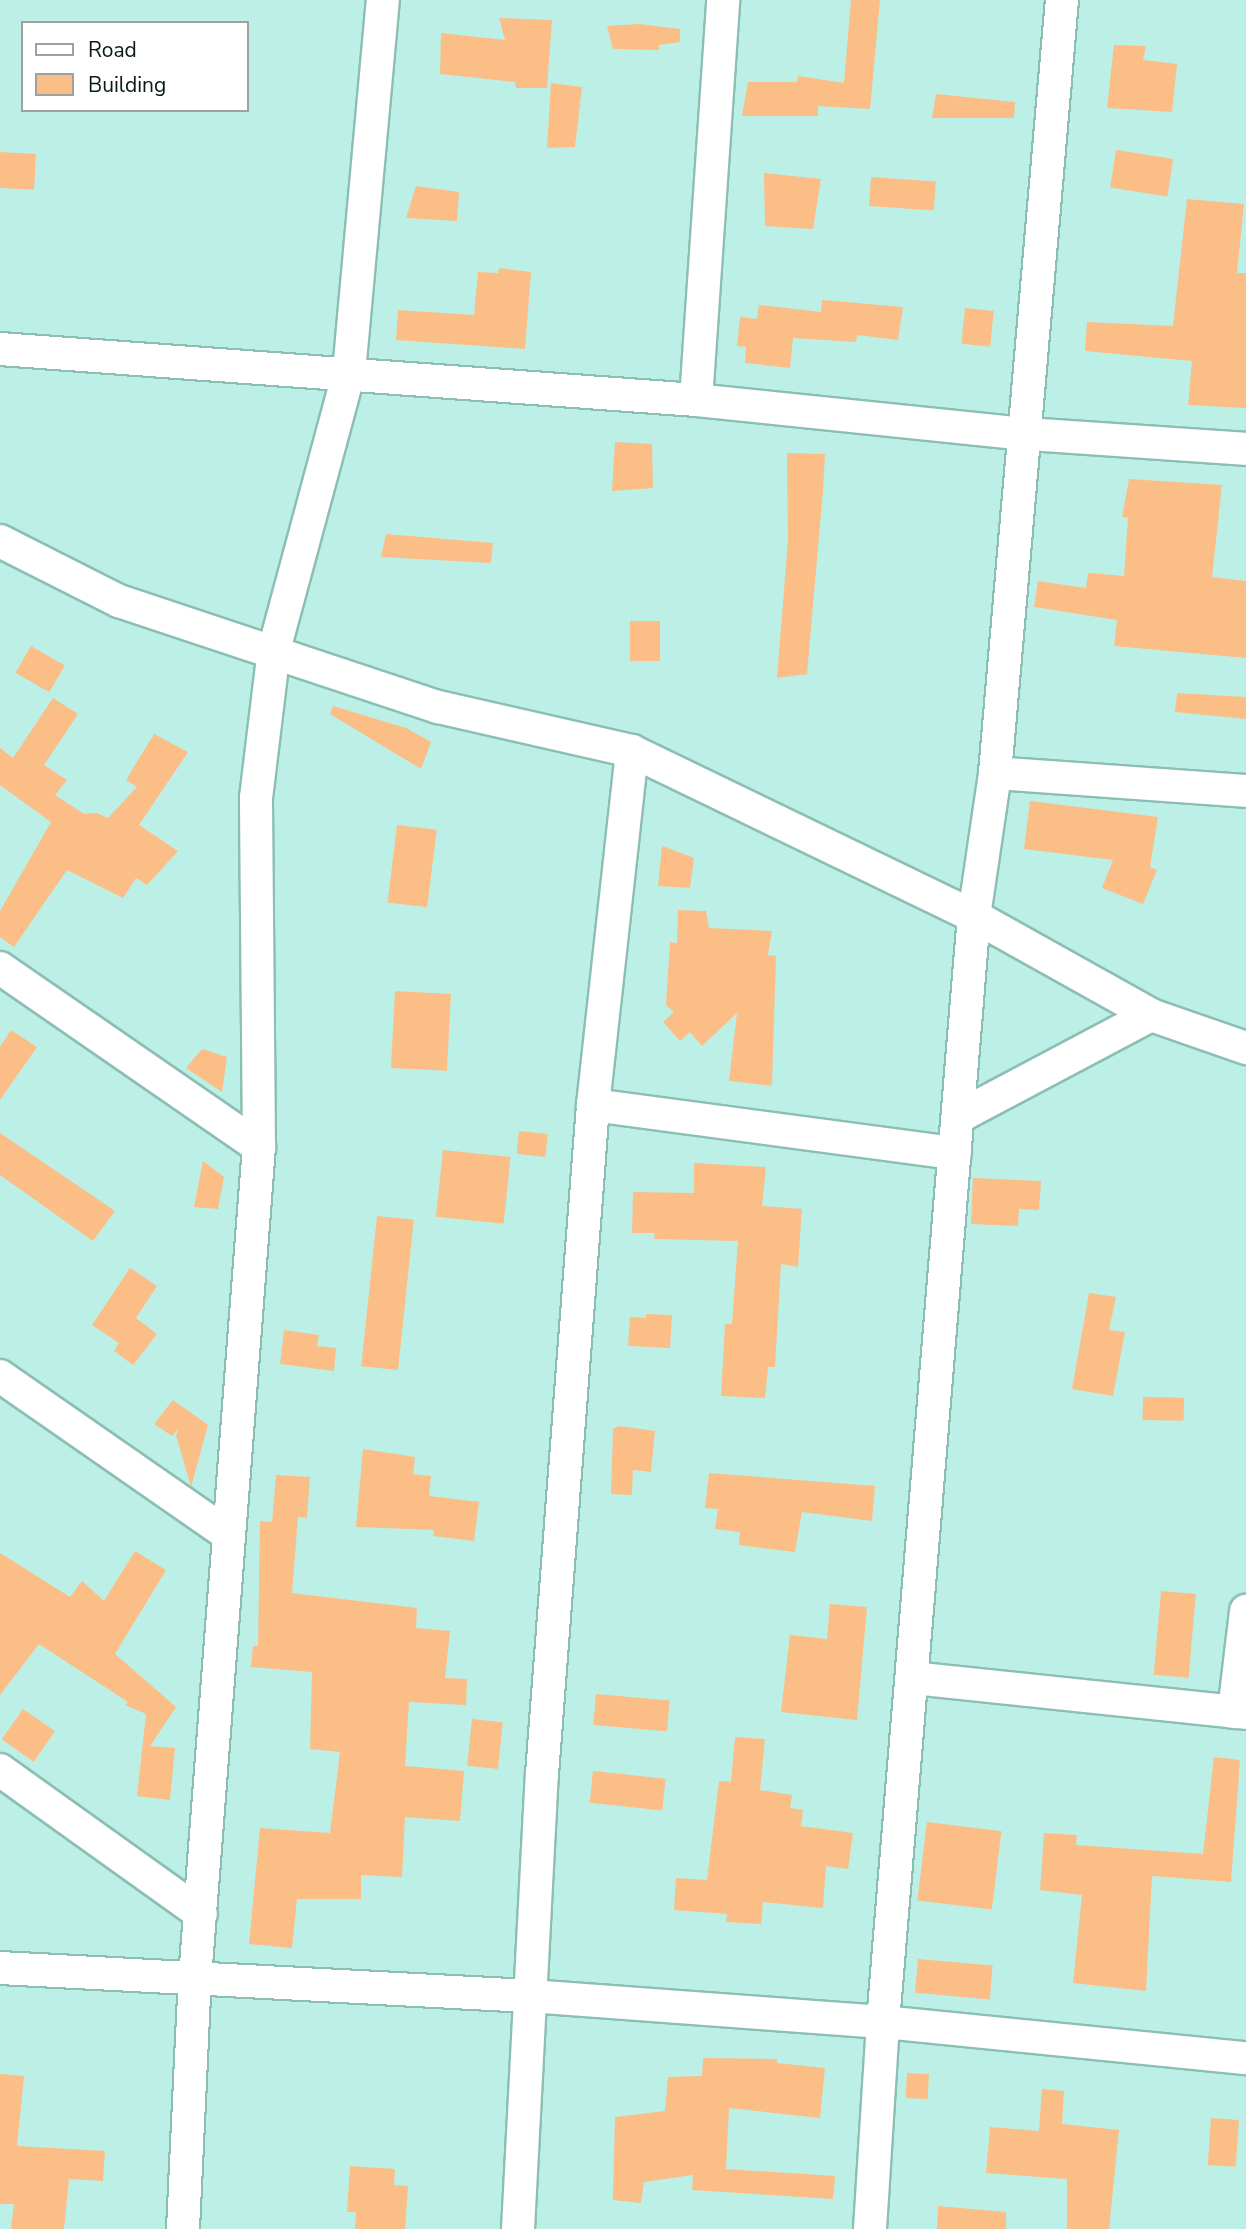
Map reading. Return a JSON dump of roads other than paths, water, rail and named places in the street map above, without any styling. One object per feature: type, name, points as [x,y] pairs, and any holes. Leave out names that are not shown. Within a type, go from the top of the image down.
[{"type":"street","points":[[183,2229],[195,1978],[258,1147],[256,798],[274,650],[349,372],[383,0]]},
{"type":"street","points":[[696,400],[723,0]]},
{"type":"street","points":[[870,2229],[883,2022],[914,1678],[974,916],[995,773],[1027,434],[1062,0]]},
{"type":"street","points":[[0,349],[349,372],[696,400],[1027,434],[1246,449]]},
{"type":"street","points":[[0,541],[119,601],[274,650],[438,707],[632,751],[974,916],[1151,1016],[1246,1048]]},
{"type":"street","points":[[518,2229],[529,1996],[593,1105],[632,751]]},
{"type":"street","points":[[995,773],[1246,792]]},
{"type":"street","points":[[0,968],[258,1147]]},
{"type":"street","points":[[958,1117],[1151,1016]]},
{"type":"street","points":[[593,1105],[955,1153]]},
{"type":"street","points":[[0,1376],[228,1534]]},
{"type":"street","points":[[914,1678],[1240,1712],[1246,1611]]},
{"type":"street","points":[[0,1770],[201,1914]]},
{"type":"street","points":[[0,1968],[529,1996],[883,2022],[1246,2058]]}]
